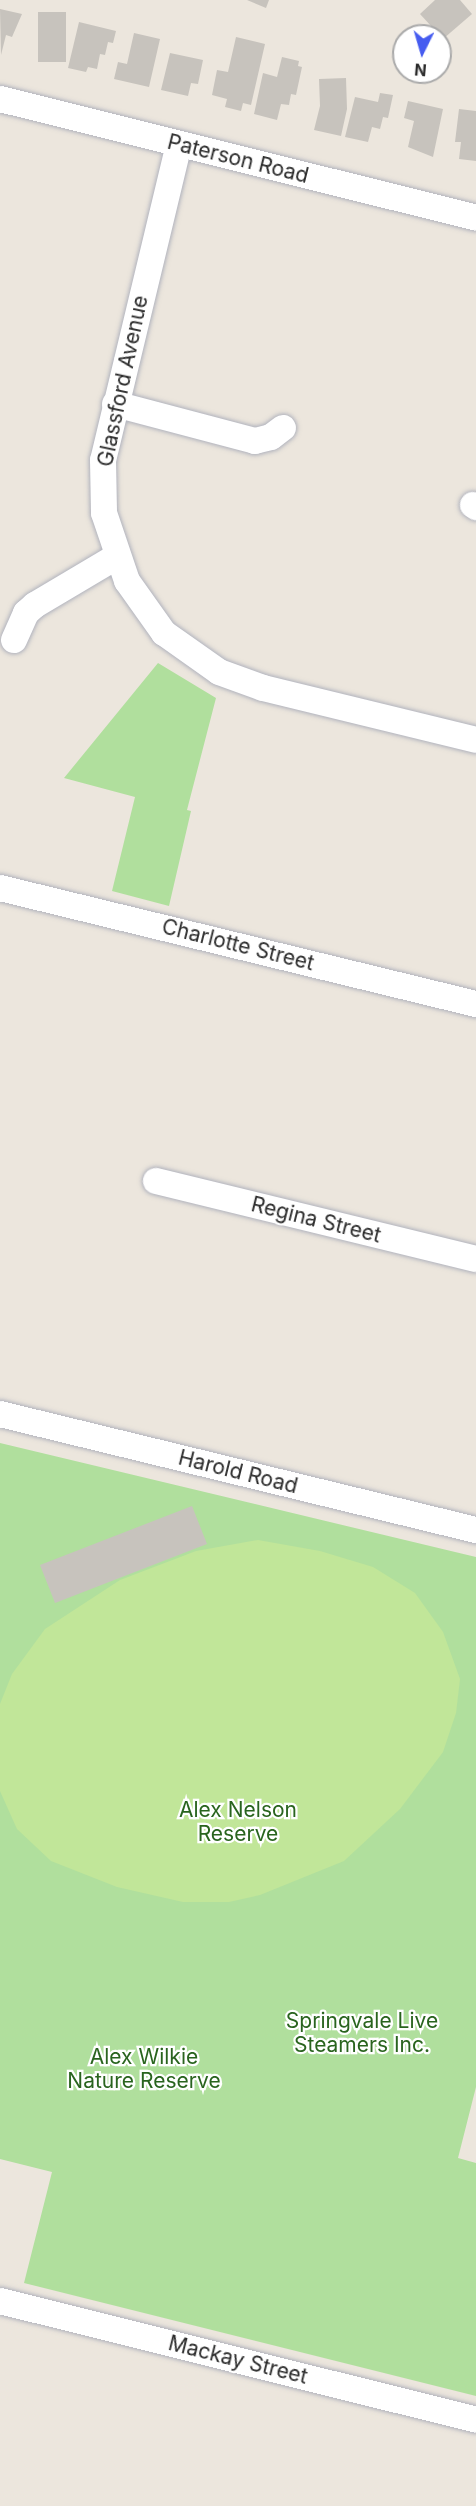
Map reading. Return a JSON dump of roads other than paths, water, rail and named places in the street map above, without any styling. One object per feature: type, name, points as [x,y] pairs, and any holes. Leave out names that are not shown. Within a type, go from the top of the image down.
[{"type":"street","name":"Paterson Road","points":[[0,99],[476,218]]},
{"type":"street","name":"Glassford Avenue","points":[[179,144],[115,404],[102,477],[104,513],[116,557],[140,603],[164,633],[219,672],[263,688],[476,740]]},
{"type":"street","points":[[115,404],[255,441],[271,438],[283,428]]},
{"type":"street","points":[[14,640],[26,614],[34,605],[116,557]]},
{"type":"street","name":"Charlotte Street","points":[[0,888],[476,1004]]},
{"type":"street","name":"Regina Street","points":[[156,1181],[476,1259]]},
{"type":"street","name":"Harold Road","points":[[0,1414],[476,1530]]},
{"type":"street","name":"Mackay Street","points":[[0,2301],[476,2420]]},
{"type":"park label","name":"Alex Nelson Reserve","points":[[238,1822]]},
{"type":"park label","name":"Springvale Live Steamers Inc.","points":[[362,2033]]},
{"type":"park label","name":"Alex Wilkie Nature Reserve","points":[[144,2069]]}]
